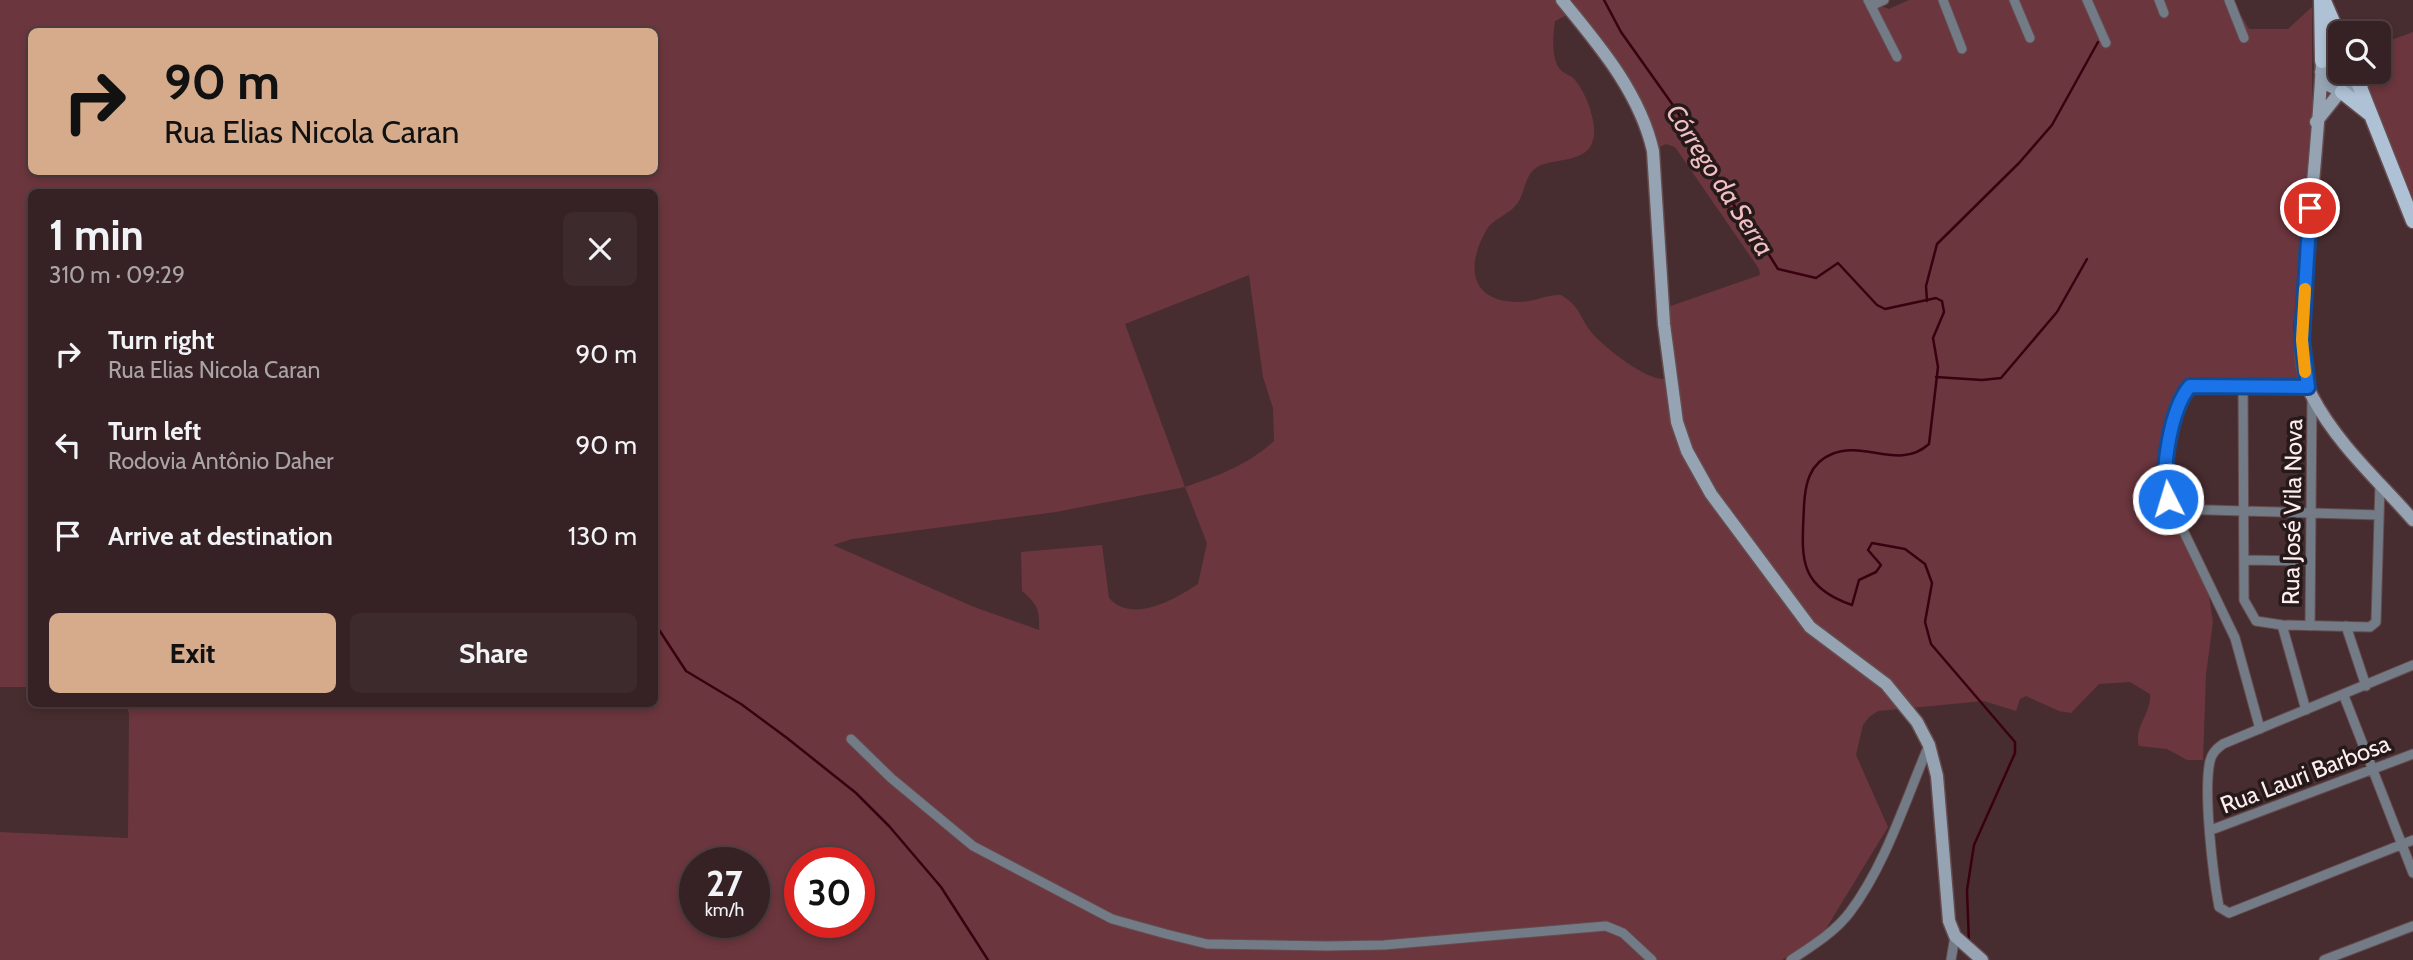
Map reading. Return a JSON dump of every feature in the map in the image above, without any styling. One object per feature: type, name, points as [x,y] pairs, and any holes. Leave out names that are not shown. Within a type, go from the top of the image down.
[{"type":"main road","points":[[2322,0],[2332,21]]},
{"type":"main road","points":[[2322,0],[2322,67]]},
{"type":"main road","points":[[2361,86],[2413,221]]},
{"type":"main road","points":[[2341,92],[2372,116]]},
{"type":"street","points":[[1562,0],[1615,69],[1650,134],[1656,192],[1659,277],[1672,390],[1677,422],[1696,471],[1810,627],[1885,684],[1910,713],[1929,745],[1937,776],[1945,905],[1960,939],[1979,957]]},
{"type":"street","points":[[1884,0],[1870,3],[1897,57]]},
{"type":"street","points":[[1943,0],[1962,49]]},
{"type":"street","points":[[2014,0],[2030,38]]},
{"type":"street","points":[[2087,0],[2106,43]]},
{"type":"street","points":[[2159,0],[2164,13]]},
{"type":"street","points":[[2229,0],[2244,38]]},
{"type":"street","points":[[2328,54],[2322,67],[2316,122],[2302,340],[2310,392],[2358,462],[2413,520]]},
{"type":"street","points":[[2322,67],[2328,85],[2341,92]]},
{"type":"street","points":[[2316,122],[2341,92],[2361,86]]},
{"type":"street","points":[[2260,729],[2235,638],[2165,487],[2165,457],[2186,389],[2194,385],[2310,392]]},
{"type":"street","points":[[2243,386],[2244,600],[2256,621],[2282,625],[2370,627],[2377,618],[2380,484]]},
{"type":"street","name":"Rua José Vila Nova","points":[[2310,392],[2310,626]]},
{"type":"street","points":[[2173,509],[2379,515]]},
{"type":"street","points":[[2244,559],[2310,561]]},
{"type":"street","points":[[2282,625],[2306,710]]},
{"type":"street","points":[[2346,626],[2366,686]]},
{"type":"street","points":[[2413,665],[2218,748],[2211,759],[2209,773],[2211,830],[2219,907],[2228,913],[2413,840]]},
{"type":"street","points":[[2344,695],[2413,873]]},
{"type":"street","points":[[851,739],[891,778],[973,846],[1112,919],[1166,934],[1207,944],[1350,945],[1606,926],[1623,933],[1651,960]]},
{"type":"street","points":[[1791,960],[1833,930],[1850,911],[1900,816],[1929,745]]},
{"type":"street","name":"Rua Lauri Barbosa","points":[[2211,830],[2413,754]]},
{"type":"street","points":[[2324,960],[2413,926]]},
{"type":"street","points":[[1951,960],[1960,939]]},
{"type":"shaded area","points":[[0,0],[1863,0],[1889,9],[1909,0],[2232,0],[2249,29],[2288,29],[2312,7],[2312,107],[2293,329],[2303,385],[2187,382],[2174,420],[2166,502],[2209,596],[2213,622],[2206,674],[2203,760],[2187,760],[2167,749],[2139,746],[2138,733],[2148,708],[2150,694],[2130,682],[2099,684],[2071,713],[2059,711],[2026,696],[2020,699],[2016,711],[1984,701],[1878,711],[1863,725],[1856,755],[1888,827],[1824,932],[1782,960],[0,960],[0,832],[128,838],[127,707],[658,707],[658,189],[28,189],[28,687],[0,687]],"holes":[[[1569,14],[1647,122],[1654,150],[1666,144],[1675,147],[1759,269],[1760,275],[1662,309],[1666,379],[1648,375],[1616,355],[1592,333],[1576,308],[1561,295],[1525,302],[1503,301],[1491,296],[1476,280],[1476,256],[1487,229],[1519,201],[1530,174],[1539,166],[1584,153],[1593,140],[1594,126],[1583,93],[1575,80],[1556,63],[1553,45],[1555,21]],[[1249,275],[1263,377],[1273,408],[1274,441],[1243,463],[1185,487],[1125,324]],[[1185,487],[1207,543],[1198,584],[1177,597],[1141,609],[1118,606],[1109,598],[1102,545],[1021,552],[1022,591],[1036,608],[1039,630],[974,607],[833,545],[852,539],[1056,512]]]},
{"type":"shaded area","points":[[2413,32],[2413,198],[2366,84],[2391,84],[2391,40]]},
{"type":"waterway","name":"Córrego da Serra","points":[[1604,0],[1621,32],[1675,108],[1748,228],[1761,242],[1778,269],[1816,278],[1838,263],[1877,305],[1885,309],[1936,298],[1942,301],[1944,312],[1933,338],[1938,367],[1929,444],[1918,452],[1906,455],[1856,450],[1824,458],[1813,469],[1807,483],[1803,539],[1806,567],[1812,578],[1834,597],[1852,605],[1859,580],[1876,572],[1881,565],[1868,550],[1872,543],[1905,549],[1925,564],[1932,583],[1925,622],[1931,644],[2015,742],[2015,753],[1974,845],[1967,890],[1969,943]]},
{"type":"waterway","points":[[1927,301],[1926,286],[1937,244],[2019,163],[2052,125],[2098,42]]},
{"type":"waterway","points":[[1936,377],[1982,380],[2001,378],[2057,312],[2087,259]]},
{"type":"waterway","points":[[658,628],[686,671],[741,704],[787,738],[856,793],[889,826],[941,887],[988,960]]},
{"type":"slow traffic","points":[[2305,289],[2302,340],[2305,372]]},
{"type":"route","points":[[2168,499],[2164,475],[2165,457],[2186,389],[2194,385],[2308,387],[2302,340],[2310,208]]}]
